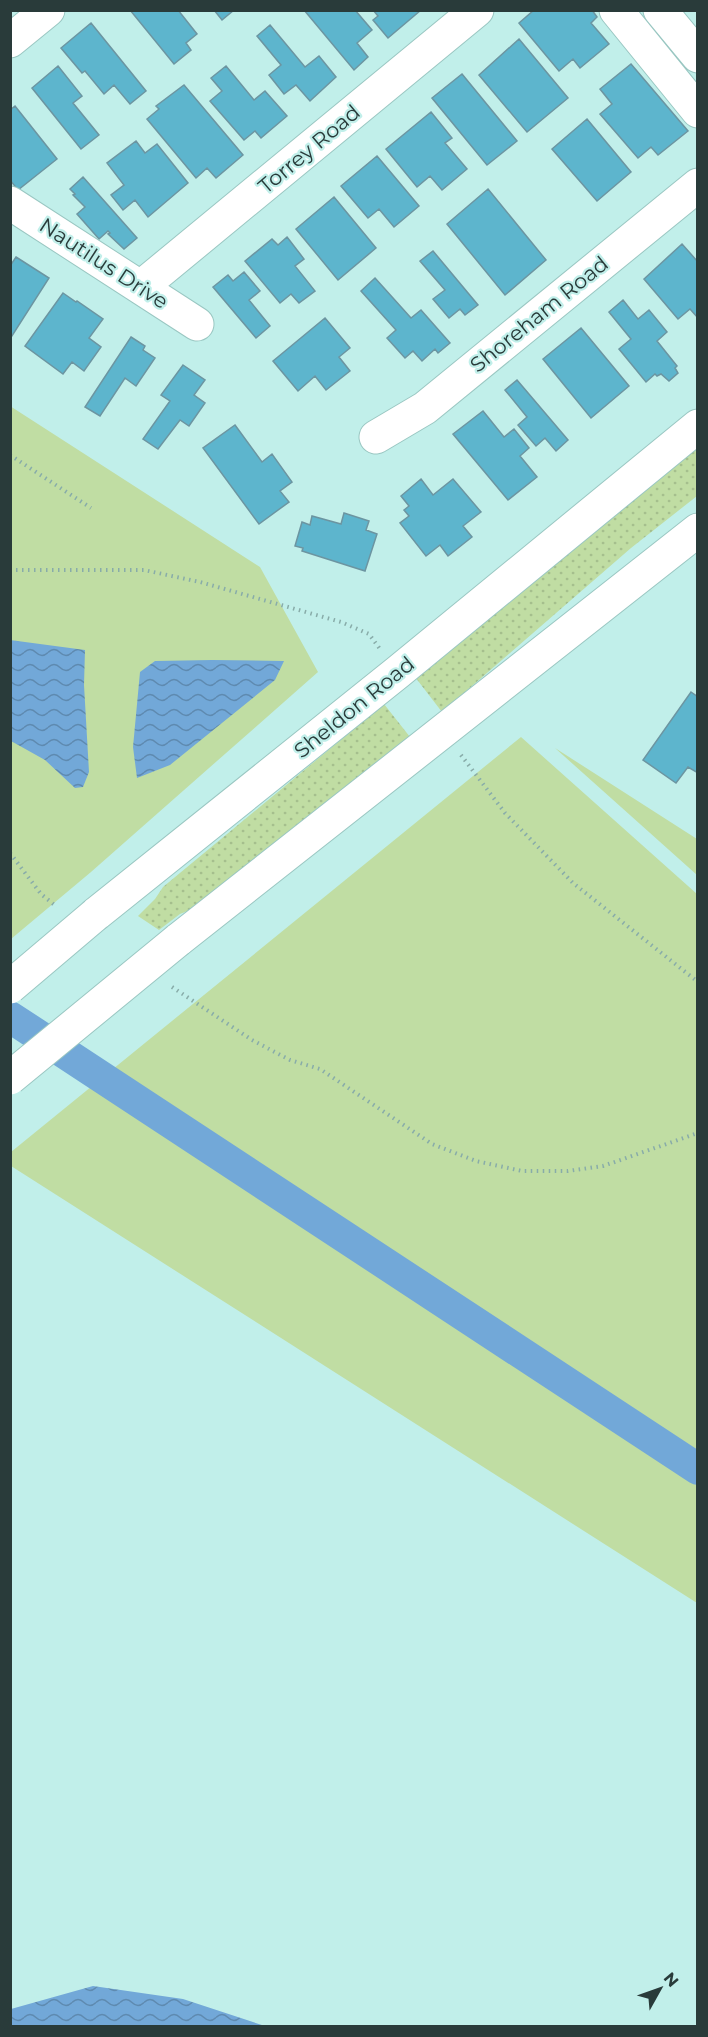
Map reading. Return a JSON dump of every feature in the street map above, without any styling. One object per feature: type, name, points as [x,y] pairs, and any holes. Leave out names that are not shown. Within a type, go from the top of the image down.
[{"type":"main road","points":[[10,41],[48,10]]},
{"type":"main road","name":"Torrey Road","points":[[141,287],[477,10]]},
{"type":"main road","points":[[616,10],[698,111]]},
{"type":"main road","points":[[660,10],[698,56]]},
{"type":"main road","name":"Shoreham Road","points":[[376,437],[425,408],[698,185]]},
{"type":"main road","name":"Nautilus Drive","points":[[10,203],[197,324]]},
{"type":"main road","name":"Sheldon Road","points":[[10,987],[96,914],[398,672],[698,426]]},
{"type":"main road","points":[[10,1078],[178,940],[698,530]]},
{"type":"path","points":[[10,455],[91,508]]},
{"type":"path","points":[[10,853],[41,894],[59,910]]},
{"type":"path","points":[[172,987],[252,1040],[290,1060],[320,1069],[432,1144],[476,1161],[522,1171],[568,1171],[603,1166],[698,1133]]},
{"type":"green space","points":[[10,406],[260,567],[318,672],[91,872],[11,939]]},
{"type":"green space","points":[[697,447],[697,496],[631,548],[442,712],[415,677]]},
{"type":"green space","points":[[384,704],[410,737],[195,908],[180,914],[159,930],[138,916],[163,887]]},
{"type":"green space","points":[[521,737],[697,894],[697,1603],[11,1166],[11,1152]]},
{"type":"green space","points":[[555,748],[697,839],[697,875]]},
{"type":"water","points":[[10,640],[85,650],[84,685],[89,772],[83,787],[75,788],[45,760],[11,741]]},
{"type":"water","points":[[155,661],[284,661],[275,680],[170,765],[137,778],[133,747],[140,672]]},
{"type":"water","points":[[93,1986],[183,1999],[265,2026],[11,2026],[11,2009]]},
{"type":"building","points":[[130,10],[178,10],[197,34],[186,43],[191,50],[174,64]]},
{"type":"building","points":[[214,10],[234,10],[222,20]]},
{"type":"building","points":[[304,10],[355,10],[372,30],[357,43],[368,57],[354,70]]},
{"type":"building","points":[[373,10],[421,10],[388,38],[373,20],[378,16]]},
{"type":"building","points":[[534,10],[592,10],[597,17],[591,23],[609,44],[580,68],[573,59],[559,71],[519,23]]},
{"type":"building","points":[[91,23],[146,91],[130,104],[114,85],[104,94],[85,71],[82,73],[61,48]]},
{"type":"building","points":[[270,25],[305,67],[319,56],[336,77],[310,101],[296,85],[284,94],[269,75],[281,65],[257,36]]},
{"type":"building","points":[[519,39],[568,98],[527,132],[479,75]]},
{"type":"building","points":[[631,64],[688,131],[658,155],[651,147],[638,158],[600,114],[612,104],[600,89]]},
{"type":"building","points":[[58,66],[82,96],[73,103],[99,135],[81,149],[32,88]]},
{"type":"building","points":[[226,66],[254,100],[265,91],[287,116],[261,138],[255,131],[244,140],[210,101],[222,91],[211,78]]},
{"type":"building","points":[[462,74],[517,141],[487,165],[432,98]]},
{"type":"building","points":[[184,85],[243,155],[216,178],[207,168],[196,178],[147,119],[159,109],[156,106]]},
{"type":"building","points":[[15,106],[57,159],[18,190],[10,180],[10,110]]},
{"type":"building","points":[[431,112],[452,138],[445,143],[467,169],[442,190],[430,176],[417,187],[386,149]]},
{"type":"building","points":[[587,119],[631,172],[597,201],[552,149]]},
{"type":"building","points":[[136,141],[145,153],[157,144],[188,183],[148,217],[135,200],[123,210],[111,195],[124,185],[107,163]]},
{"type":"building","points":[[377,156],[419,206],[394,227],[379,209],[368,218],[341,186]]},
{"type":"building","points":[[83,177],[137,238],[124,249],[108,234],[110,233],[108,231],[99,239],[77,214],[85,207],[70,189]]},
{"type":"building","points":[[488,189],[546,260],[505,295],[447,224]]},
{"type":"building","points":[[334,197],[376,248],[338,280],[296,229]]},
{"type":"building","points":[[287,237],[304,259],[295,266],[315,291],[299,303],[291,294],[280,303],[245,261],[272,239],[278,245]]},
{"type":"building","points":[[682,244],[698,262],[698,318],[690,309],[678,319],[644,279]]},
{"type":"building","points":[[433,251],[478,305],[465,315],[460,309],[449,318],[433,299],[445,290],[420,261]]},
{"type":"building","points":[[16,257],[49,278],[10,339],[10,266]]},
{"type":"building","points":[[244,272],[260,291],[249,300],[270,326],[256,338],[213,287],[228,275],[233,281]]},
{"type":"building","points":[[375,278],[411,318],[421,310],[450,343],[438,353],[435,349],[422,361],[413,351],[405,358],[387,338],[396,330],[361,291]]},
{"type":"building","points":[[63,293],[103,319],[89,338],[101,347],[84,371],[72,362],[63,374],[25,346]]},
{"type":"building","points":[[623,300],[638,319],[649,310],[667,332],[657,341],[677,366],[675,368],[678,373],[669,381],[661,374],[657,376],[655,374],[646,382],[619,349],[631,339],[609,312]]},
{"type":"building","points":[[325,318],[350,348],[339,357],[350,371],[326,390],[315,376],[298,391],[273,361]]},
{"type":"building","points":[[581,328],[629,386],[591,418],[543,359]]},
{"type":"building","points":[[131,337],[145,346],[143,350],[155,358],[136,386],[125,378],[100,416],[85,407]]},
{"type":"building","points":[[183,365],[205,380],[194,395],[205,403],[189,426],[180,420],[158,449],[143,439],[170,401],[161,395]]},
{"type":"building","points":[[517,380],[568,440],[556,451],[545,438],[536,446],[518,425],[527,417],[505,390]]},
{"type":"building","points":[[483,411],[504,437],[514,429],[529,448],[520,456],[537,477],[508,500],[453,434]]},
{"type":"building","points":[[235,425],[262,462],[272,454],[292,482],[280,491],[289,502],[259,524],[203,448]]},
{"type":"building","points":[[421,479],[433,495],[453,479],[481,512],[463,526],[472,537],[448,556],[440,545],[426,556],[400,523],[409,516],[404,510],[409,506],[401,496]]},
{"type":"building","points":[[344,513],[369,521],[366,530],[377,534],[365,571],[302,551],[303,548],[295,546],[302,522],[310,525],[312,516],[341,524]]},
{"type":"building","points":[[691,692],[698,697],[698,773],[688,767],[676,783],[643,760]]},
{"type":"waterway","points":[[10,1017],[698,1469]]}]
